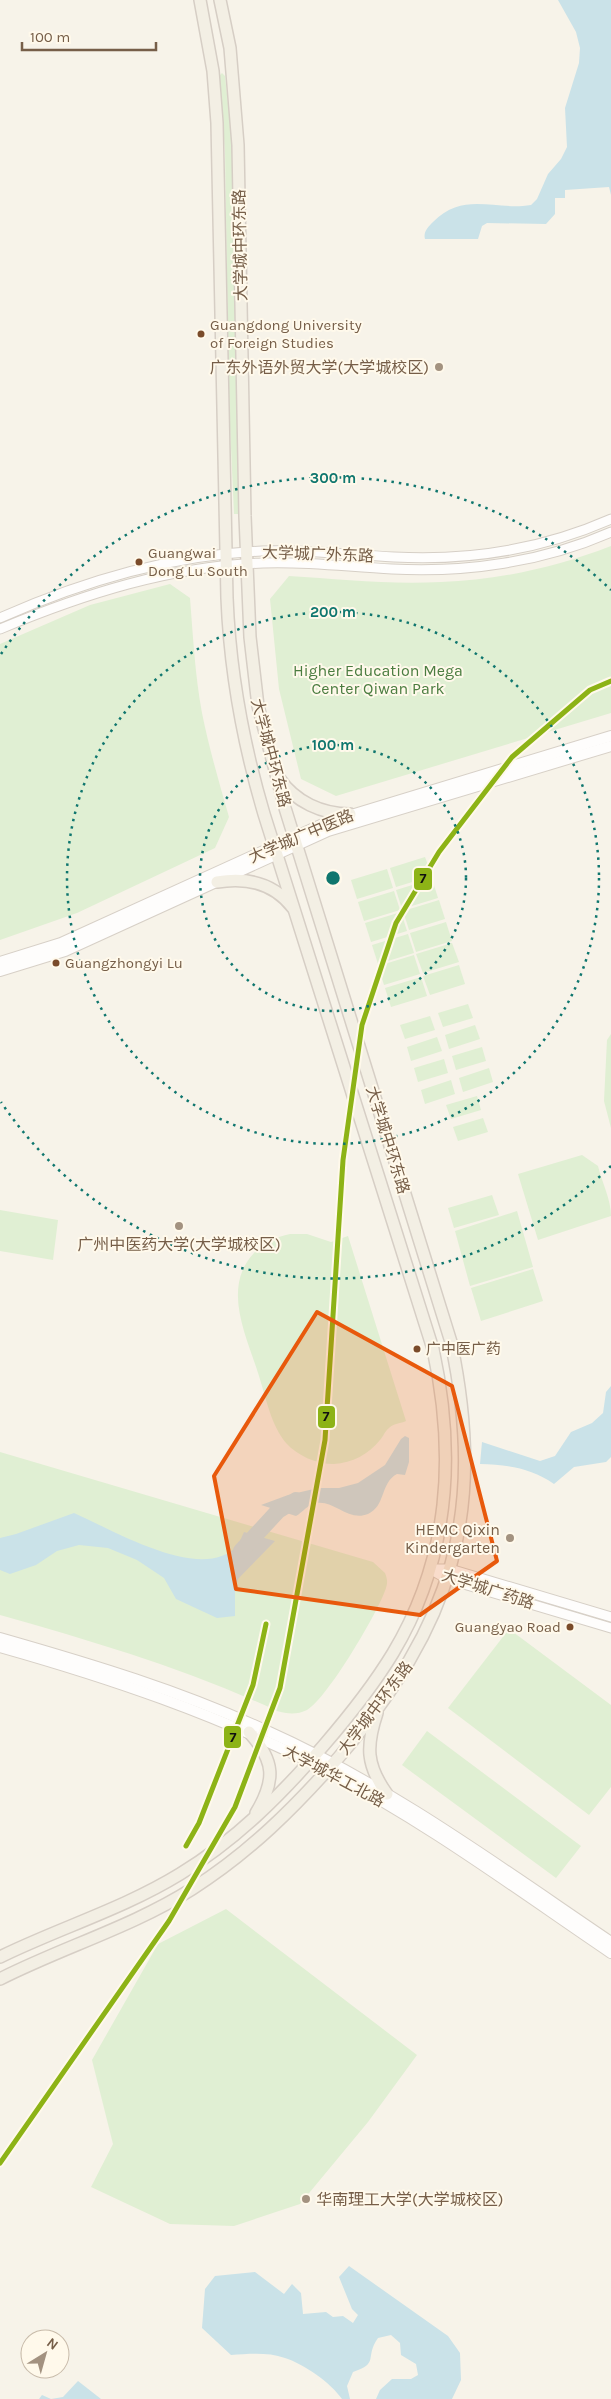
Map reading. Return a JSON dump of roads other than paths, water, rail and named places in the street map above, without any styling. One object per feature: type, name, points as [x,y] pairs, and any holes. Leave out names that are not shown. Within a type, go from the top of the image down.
[{"type":"main road","name":"大学城中环东路","points":[[0,1957],[149,1891],[206,1857],[250,1822],[313,1758],[360,1702],[386,1664],[412,1616],[430,1569],[442,1517],[447,1471],[445,1414],[437,1366],[429,1335],[254,779],[238,708],[229,638],[218,150],[212,67],[200,0]]},
{"type":"main road","name":"大学城中环东路","points":[[0,1979],[124,1925],[197,1885],[246,1850],[271,1829],[330,1767],[379,1707],[414,1654],[434,1613],[448,1574],[462,1509],[466,1459],[463,1412],[454,1356],[295,840],[263,731],[254,687],[246,558],[238,145],[227,30],[220,0]]},
{"type":"main road","points":[[206,34],[220,33],[227,30]]},
{"type":"main road","points":[[212,67],[231,65]]},
{"type":"main road","name":"大学城广中医路","points":[[0,962],[62,943],[276,849],[350,814],[611,736]]},
{"type":"main road","name":"大学城广中医路","points":[[295,840],[611,746]]},
{"type":"main road","points":[[275,773],[294,794],[309,805],[325,811],[350,814]]},
{"type":"main road","name":"大学城广中医路","points":[[0,971],[64,951],[217,882],[276,849]]},
{"type":"main road","points":[[217,882],[241,880],[265,885],[284,898],[298,916]]},
{"type":"main road","name":"大学城华工北路","points":[[0,1638],[104,1668],[181,1695],[267,1731],[330,1767],[387,1794],[611,1942]]},
{"type":"main road","name":"大学城华工北路","points":[[0,1647],[126,1684],[186,1706],[313,1758]]},
{"type":"main road","points":[[379,1707],[372,1730],[369,1754],[373,1772],[387,1794]]},
{"type":"main road","points":[[249,1732],[264,1750],[271,1770],[267,1790],[250,1822]]},
{"type":"main road","name":"大学城华工北路","points":[[330,1767],[425,1827],[611,1953]]},
{"type":"street","name":"大学城广外东路","points":[[0,618],[65,592],[116,576],[227,559],[246,558],[286,550],[421,558],[465,556],[540,544],[611,519]]},
{"type":"street","name":"大学城广外东路","points":[[246,558],[411,570],[466,568],[543,555],[611,532]]},
{"type":"street","name":"大学城广外东路","points":[[0,629],[92,594],[227,559]]},
{"type":"street","name":"大学城广药路","points":[[430,1569],[611,1617]]},
{"type":"street","name":"大学城广药路","points":[[448,1574],[611,1628]]},
{"type":"water","points":[[558,0],[611,0],[611,195],[609,187],[565,190],[565,198],[555,198],[555,214],[546,224],[487,223],[482,226],[478,239],[425,239],[425,232],[431,224],[456,207],[480,204],[531,205],[537,199],[548,174],[561,159],[567,147],[565,108],[579,63],[580,48],[576,32]]},
{"type":"water","points":[[611,1386],[611,1457],[606,1462],[574,1467],[554,1484],[537,1474],[519,1468],[480,1464],[482,1442],[540,1461],[555,1456],[571,1432],[592,1423],[603,1413],[606,1392]]},
{"type":"water","points":[[405,1436],[409,1438],[409,1462],[405,1475],[397,1474],[392,1478],[378,1506],[368,1514],[354,1515],[323,1503],[316,1503],[296,1516],[261,1505],[288,1495],[318,1488],[339,1488],[358,1483],[385,1465],[401,1439]]},
{"type":"water","points":[[74,1513],[156,1550],[180,1556],[202,1559],[221,1556],[237,1546],[244,1532],[275,1541],[238,1579],[235,1592],[235,1616],[217,1618],[176,1599],[164,1578],[137,1560],[108,1548],[79,1545],[57,1551],[36,1565],[10,1574],[0,1570],[0,1538]]},
{"type":"water","points":[[349,2266],[448,2336],[460,2353],[461,2380],[452,2399],[376,2399],[380,2390],[392,2379],[411,2379],[418,2375],[416,2364],[401,2355],[400,2343],[391,2335],[378,2338],[372,2350],[369,2363],[353,2372],[347,2386],[350,2399],[342,2399],[324,2381],[300,2365],[285,2358],[272,2355],[231,2355],[202,2328],[205,2289],[215,2276],[255,2272],[284,2294],[292,2284],[301,2293],[303,2314],[326,2312],[333,2317],[343,2316],[353,2323],[358,2315],[352,2309],[339,2277]]},
{"type":"water","points":[[78,2381],[101,2399],[51,2399],[63,2397]]},
{"type":"water","points":[[42,2395],[51,2399],[39,2399]]},
{"type":"waterway","points":[[241,1551],[278,1511],[296,1500]]},
{"type":"place","name":"Guangdong University of Foreign Studies","points":[[201,334]]},
{"type":"place","name":"广东外语外贸大学(大学城校区)","points":[[439,367]]},
{"type":"place","name":"Guangwai Dong Lu South","points":[[139,562]]},
{"type":"place","name":"Guangzhongyi Lu","points":[[56,963]]},
{"type":"place","name":"广州中医药大学(大学城校区)","points":[[179,1226]]},
{"type":"place","name":"广中医广药","points":[[417,1349]]},
{"type":"place","name":"HEMC Qixin Kindergarten","points":[[510,1538]]},
{"type":"place","name":"Guangyao Road","points":[[570,1627]]},
{"type":"place","name":"华南理工大学(大学城校区)","points":[[306,2199]]},
{"type":"park label","name":"Higher Education Mega Center Qiwan Park","points":[[378,679]]}]
